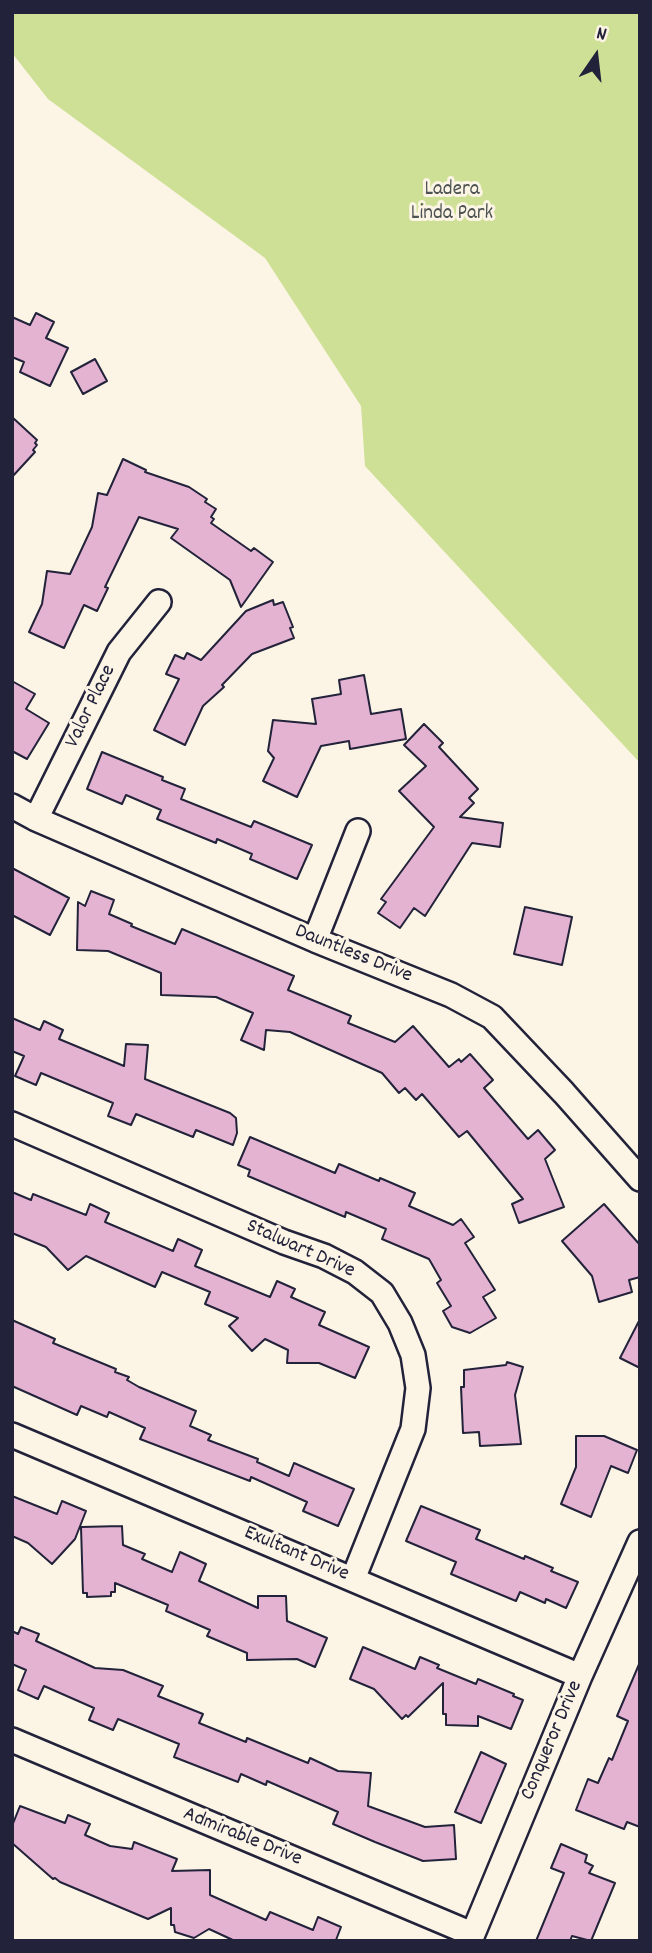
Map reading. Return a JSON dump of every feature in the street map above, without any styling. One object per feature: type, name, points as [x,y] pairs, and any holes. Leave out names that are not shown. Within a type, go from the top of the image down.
[{"type":"street","name":"Valor Place","points":[[36,819],[119,652],[159,602]]},
{"type":"street","name":"Dauntless Drive","points":[[12,806],[36,819],[316,940],[451,995],[492,1017],[640,1179]]},
{"type":"street","points":[[316,940],[358,831]]},
{"type":"street","name":"Stalwart Drive","points":[[12,1124],[284,1242],[324,1256],[355,1272],[382,1293],[400,1323],[413,1354],[418,1388],[413,1429],[352,1579]]},
{"type":"street","name":"Exultant Drive","points":[[12,1435],[580,1676]]},
{"type":"street","name":"Conqueror Drive","points":[[471,1937],[580,1676],[640,1542]]},
{"type":"street","name":"Admirable Drive","points":[[12,1740],[471,1937]]},
{"type":"green space","name":"Ladera Linda Park","points":[[12,12],[640,12],[640,763],[365,466],[361,406],[265,258],[48,99],[12,53]]},
{"type":"building","points":[[36,313],[54,322],[46,338],[68,348],[50,386],[20,372],[24,362],[12,357],[12,317],[30,325]]},
{"type":"building","points":[[95,359],[107,381],[83,394],[71,372]]},
{"type":"building","points":[[12,417],[37,440],[37,445],[33,450],[35,452],[12,477]]},
{"type":"building","points":[[123,459],[146,470],[145,472],[189,487],[207,499],[205,502],[216,509],[211,523],[251,551],[254,548],[273,562],[241,607],[230,580],[171,538],[178,529],[139,517],[105,587],[108,588],[97,611],[84,605],[64,648],[29,632],[42,604],[47,571],[70,574],[92,527],[98,493],[107,495]]},
{"type":"building","points":[[273,600],[274,605],[283,602],[293,627],[290,628],[294,638],[252,654],[222,685],[224,687],[203,706],[185,745],[154,730],[179,679],[166,674],[175,655],[184,659],[187,653],[201,660],[246,611]]},
{"type":"building","points":[[364,675],[371,714],[401,709],[406,739],[350,749],[349,741],[321,746],[297,797],[263,781],[274,758],[268,751],[273,720],[316,724],[312,699],[341,694],[339,680]]},
{"type":"building","points":[[12,681],[35,694],[26,709],[49,723],[27,759],[12,751]]},
{"type":"building","points":[[424,724],[443,743],[439,747],[478,789],[469,798],[474,803],[460,817],[503,823],[500,847],[472,843],[425,916],[414,908],[400,928],[378,913],[386,902],[381,899],[434,827],[399,791],[426,766],[404,745]]},
{"type":"building","points":[[102,752],[185,789],[181,799],[251,827],[254,821],[312,845],[297,879],[250,859],[252,854],[217,839],[216,843],[157,819],[161,810],[126,795],[122,804],[87,789]]},
{"type":"building","points":[[12,868],[69,898],[50,935],[12,915]]},
{"type":"building","points":[[91,891],[114,900],[109,914],[132,924],[131,926],[175,944],[182,929],[294,976],[288,990],[351,1016],[348,1023],[395,1042],[413,1026],[449,1067],[470,1054],[493,1080],[484,1088],[528,1139],[538,1130],[555,1150],[545,1159],[564,1207],[519,1223],[512,1204],[523,1199],[467,1131],[459,1137],[422,1094],[416,1100],[405,1088],[399,1093],[382,1073],[290,1032],[266,1030],[264,1050],[241,1040],[253,1013],[216,997],[161,995],[161,973],[108,951],[77,950],[78,902],[85,906]]},
{"type":"building","points":[[525,907],[572,917],[562,965],[514,954]]},
{"type":"building","points":[[12,1018],[40,1030],[44,1021],[63,1030],[59,1039],[124,1066],[126,1044],[148,1045],[145,1079],[230,1113],[236,1118],[237,1133],[233,1145],[196,1130],[193,1137],[136,1114],[131,1125],[108,1116],[113,1103],[41,1073],[36,1085],[15,1076],[24,1056],[12,1051]]},
{"type":"building","points":[[250,1137],[335,1173],[339,1164],[379,1181],[380,1178],[415,1193],[409,1206],[453,1225],[461,1219],[474,1237],[465,1243],[495,1290],[483,1297],[496,1318],[470,1333],[452,1327],[443,1311],[451,1306],[437,1283],[441,1280],[429,1259],[382,1239],[386,1229],[346,1212],[345,1217],[248,1176],[250,1170],[238,1165]]},
{"type":"building","points":[[12,1192],[31,1200],[33,1194],[86,1215],[90,1204],[109,1213],[105,1222],[173,1251],[178,1239],[202,1250],[195,1266],[270,1297],[277,1281],[295,1289],[291,1297],[325,1312],[319,1325],[369,1347],[355,1378],[319,1363],[287,1363],[288,1350],[265,1339],[252,1351],[229,1326],[238,1318],[205,1304],[210,1292],[162,1272],[155,1287],[86,1256],[68,1270],[46,1247],[12,1233]]},
{"type":"building","points":[[604,1204],[640,1245],[640,1277],[629,1280],[632,1292],[599,1302],[592,1276],[562,1241]]},
{"type":"building","points":[[640,1319],[640,1368],[620,1358]]},
{"type":"building","points":[[12,1320],[55,1339],[53,1343],[116,1369],[115,1372],[129,1377],[127,1380],[139,1387],[196,1411],[190,1426],[211,1435],[208,1440],[258,1459],[257,1462],[289,1476],[294,1463],[354,1489],[338,1526],[303,1511],[307,1502],[251,1477],[250,1481],[140,1439],[145,1428],[109,1412],[107,1417],[81,1406],[77,1415],[12,1386]]},
{"type":"building","points":[[507,1362],[523,1367],[515,1395],[521,1444],[480,1446],[479,1432],[463,1433],[461,1387],[464,1387],[464,1370],[506,1365]]},
{"type":"building","points":[[576,1436],[604,1436],[637,1450],[628,1473],[611,1466],[591,1517],[561,1504],[576,1467]]},
{"type":"building","points":[[12,1496],[57,1514],[62,1501],[86,1511],[75,1539],[52,1564],[28,1543],[12,1536]]},
{"type":"building","points":[[421,1506],[480,1530],[476,1539],[524,1559],[525,1556],[578,1582],[566,1608],[546,1599],[545,1603],[520,1592],[516,1601],[451,1574],[456,1562],[406,1541]]},
{"type":"building","points":[[122,1526],[123,1545],[145,1554],[142,1559],[172,1572],[180,1552],[206,1564],[199,1581],[258,1608],[258,1596],[286,1596],[287,1621],[327,1638],[315,1667],[297,1659],[247,1660],[247,1653],[207,1636],[210,1630],[166,1611],[168,1605],[115,1583],[115,1592],[111,1592],[111,1596],[87,1597],[87,1593],[83,1593],[81,1527]]},
{"type":"building","points":[[21,1627],[39,1634],[36,1641],[95,1668],[123,1670],[163,1686],[158,1696],[203,1714],[199,1723],[246,1742],[247,1738],[308,1763],[310,1758],[338,1771],[371,1773],[368,1806],[425,1827],[454,1825],[456,1859],[423,1861],[333,1824],[338,1812],[267,1781],[266,1785],[241,1774],[238,1782],[174,1757],[179,1744],[118,1719],[113,1730],[89,1720],[94,1708],[44,1686],[38,1699],[18,1690],[26,1670],[12,1664],[12,1631],[18,1634]]},
{"type":"building","points":[[363,1647],[415,1669],[420,1657],[439,1665],[437,1668],[476,1684],[478,1679],[514,1694],[513,1696],[523,1700],[511,1729],[478,1716],[478,1726],[446,1725],[446,1714],[443,1714],[443,1683],[408,1717],[406,1715],[402,1719],[374,1689],[350,1679]]},
{"type":"building","points":[[640,1662],[640,1827],[627,1822],[624,1829],[576,1810],[588,1779],[598,1783],[609,1758],[612,1760],[628,1721],[617,1716]]},
{"type":"building","points":[[481,1752],[506,1764],[481,1823],[455,1812]]},
{"type":"building","points":[[20,1806],[65,1823],[68,1815],[90,1824],[85,1835],[110,1846],[132,1849],[134,1842],[177,1859],[172,1871],[210,1870],[210,1895],[266,1920],[270,1912],[313,1930],[318,1917],[341,1927],[337,1941],[235,1941],[209,1929],[194,1938],[175,1932],[174,1925],[171,1925],[171,1908],[148,1919],[53,1879],[12,1843],[12,1826]]},
{"type":"building","points":[[561,1844],[587,1855],[585,1862],[593,1866],[589,1873],[615,1883],[591,1941],[572,1936],[570,1941],[536,1941],[564,1873],[551,1868]]}]
